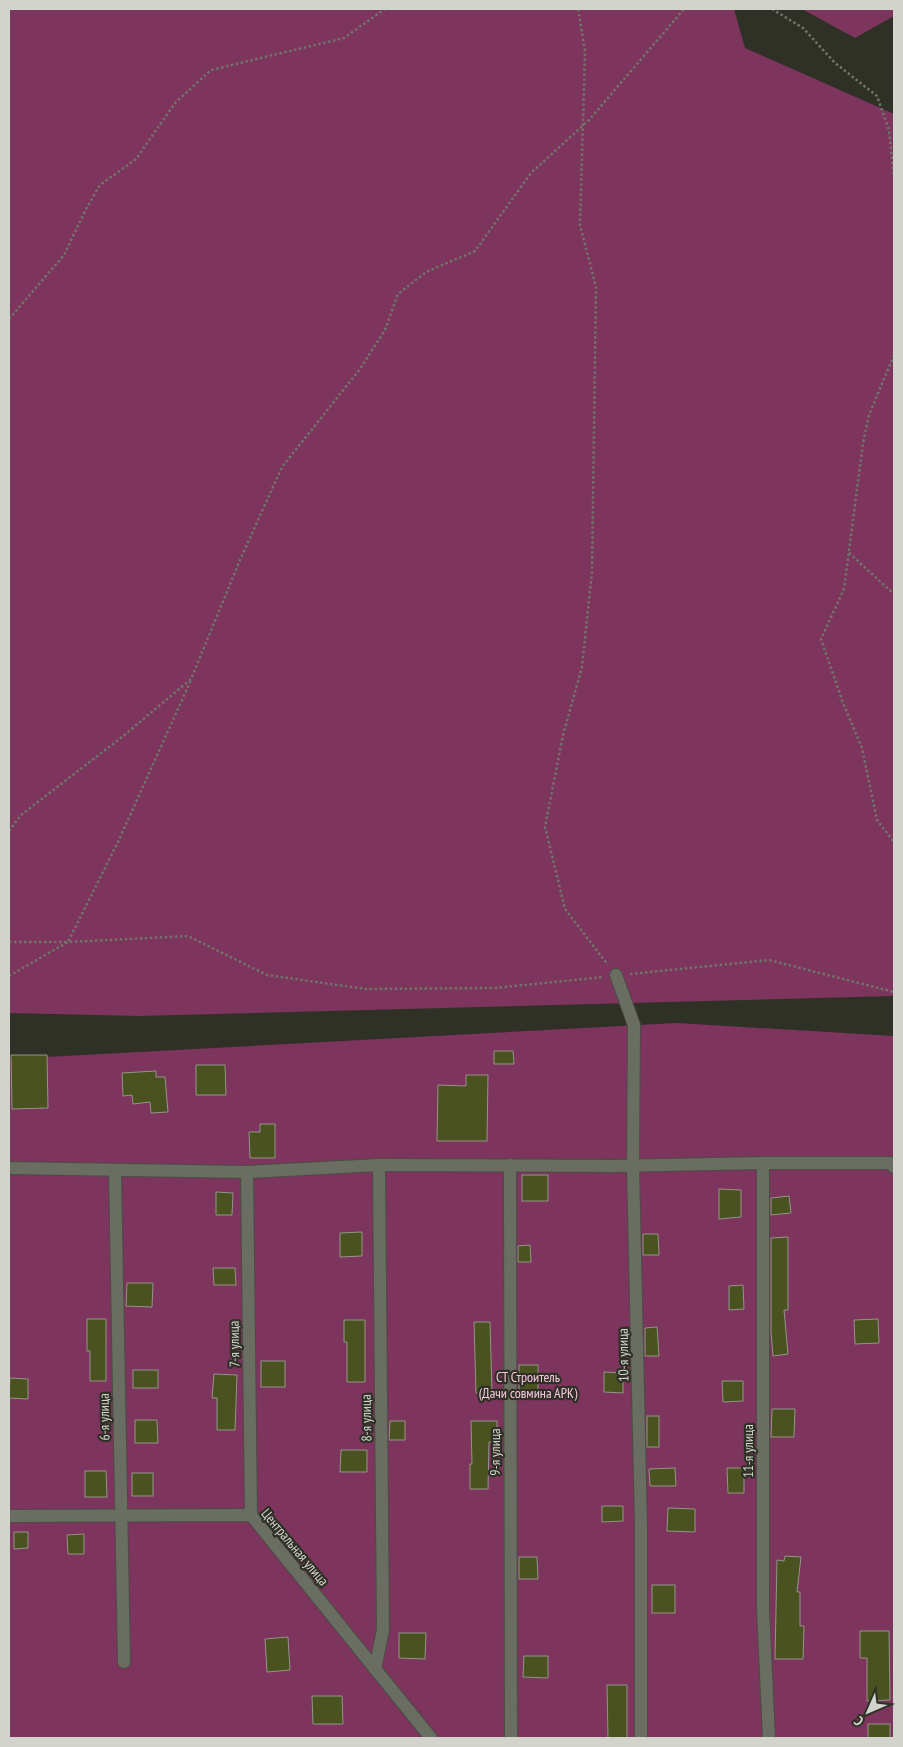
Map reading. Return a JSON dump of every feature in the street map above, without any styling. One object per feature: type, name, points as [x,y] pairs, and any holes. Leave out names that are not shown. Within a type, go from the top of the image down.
[{"type":"street","name":"10-я улица","points":[[616,975],[634,1025],[633,1166],[641,1526],[641,1738]]},
{"type":"street","name":"11-я улица","points":[[763,1163],[763,1599],[769,1738]]},
{"type":"street","points":[[9,1168],[247,1172],[379,1165],[633,1166],[890,1163],[894,1167]]},
{"type":"street","name":"8-я улица","points":[[375,1669],[383,1630],[379,1165]]},
{"type":"street","name":"9-я улица","points":[[510,1165],[511,1738]]},
{"type":"street","name":"6-я улица","points":[[116,1171],[124,1662]]},
{"type":"street","name":"7-я улица","points":[[247,1172],[251,1515]]},
{"type":"street","name":"Центральная улица","points":[[9,1516],[251,1515],[430,1738]]},
{"type":"path","points":[[9,318],[64,254],[100,185],[136,159],[175,103],[211,70],[344,38],[386,9]]},
{"type":"path","points":[[578,9],[585,51],[581,127],[580,225],[596,287],[592,571],[582,667],[563,735],[545,827],[565,909],[616,975]]},
{"type":"path","points":[[9,976],[68,942],[118,842],[191,679],[240,560],[282,467],[360,369],[384,330],[398,294],[426,272],[475,251],[531,173],[589,120],[684,9]]},
{"type":"path","points":[[772,9],[803,28],[835,63],[877,96],[889,130],[894,179]]},
{"type":"path","points":[[894,355],[869,415],[863,443],[844,589],[821,639],[843,703],[862,748],[877,820],[894,842]]},
{"type":"path","points":[[849,553],[894,594]]},
{"type":"path","points":[[9,831],[21,815],[122,737],[191,679]]},
{"type":"path","points":[[9,942],[68,942],[188,936],[267,975],[366,989],[494,988],[769,960],[894,992]]},
{"type":"green space","points":[[9,9],[734,9],[745,48],[894,114],[894,996],[139,1016],[9,1013]]},
{"type":"green space","points":[[802,9],[894,9],[894,16],[855,38]]},
{"type":"green space","name":"СТ Строитель (Дачи совмина АРК)","points":[[677,1023],[894,1036],[894,1738],[9,1738],[9,1059]]},
{"type":"building","points":[[494,1051],[513,1051],[514,1064],[494,1064]]},
{"type":"building","points":[[11,1055],[47,1055],[48,1108],[12,1109]]},
{"type":"building","points":[[196,1065],[225,1065],[226,1095],[196,1095]]},
{"type":"building","points":[[156,1071],[156,1077],[165,1077],[168,1112],[151,1113],[150,1102],[133,1104],[132,1095],[123,1096],[122,1073]]},
{"type":"building","points":[[466,1075],[488,1075],[487,1141],[437,1141],[438,1085],[466,1086]]},
{"type":"building","points":[[260,1124],[275,1124],[275,1158],[250,1158],[249,1132],[260,1132]]},
{"type":"building","points":[[522,1175],[548,1175],[548,1201],[522,1201]]},
{"type":"building","points":[[719,1189],[741,1190],[741,1217],[719,1219]]},
{"type":"building","points":[[216,1192],[233,1193],[232,1215],[216,1215]]},
{"type":"building","points":[[789,1196],[791,1213],[771,1215],[771,1198]]},
{"type":"building","points":[[362,1232],[362,1256],[340,1257],[340,1233]]},
{"type":"building","points":[[643,1234],[658,1234],[659,1255],[643,1255]]},
{"type":"building","points":[[788,1237],[788,1310],[784,1310],[788,1354],[773,1356],[771,1332],[771,1238]]},
{"type":"building","points":[[530,1245],[531,1262],[518,1262],[518,1246]]},
{"type":"building","points":[[213,1268],[235,1268],[236,1285],[214,1285]]},
{"type":"building","points":[[127,1283],[153,1283],[152,1307],[126,1306]]},
{"type":"building","points":[[743,1285],[744,1309],[729,1310],[729,1286]]},
{"type":"building","points":[[87,1319],[106,1319],[106,1381],[90,1381],[90,1351],[87,1351]]},
{"type":"building","points":[[878,1319],[879,1343],[855,1344],[854,1320]]},
{"type":"building","points":[[344,1320],[365,1320],[365,1382],[347,1382],[347,1342],[344,1342]]},
{"type":"building","points":[[474,1322],[490,1322],[492,1392],[476,1393]]},
{"type":"building","points":[[657,1327],[659,1356],[645,1356],[645,1328]]},
{"type":"building","points":[[261,1361],[285,1361],[285,1387],[261,1387]]},
{"type":"building","points":[[519,1365],[538,1365],[538,1393],[519,1393]]},
{"type":"building","points":[[133,1370],[158,1370],[158,1388],[133,1388]]},
{"type":"building","points":[[604,1372],[623,1373],[623,1393],[604,1392]]},
{"type":"building","points":[[214,1374],[237,1375],[235,1430],[217,1430],[217,1398],[212,1398]]},
{"type":"building","points":[[10,1378],[28,1379],[28,1399],[9,1398]]},
{"type":"building","points":[[722,1381],[743,1381],[743,1401],[723,1402]]},
{"type":"building","points":[[772,1409],[795,1409],[794,1437],[771,1437]]},
{"type":"building","points":[[647,1416],[659,1416],[659,1447],[647,1447]]},
{"type":"building","points":[[135,1420],[157,1420],[158,1443],[135,1443]]},
{"type":"building","points":[[390,1421],[405,1421],[405,1440],[389,1440]]},
{"type":"building","points":[[471,1421],[497,1421],[497,1442],[489,1442],[488,1489],[470,1489],[470,1464],[472,1464]]},
{"type":"building","points":[[341,1450],[367,1450],[367,1472],[340,1472]]},
{"type":"building","points":[[675,1468],[676,1486],[650,1486],[649,1469]]},
{"type":"building","points":[[727,1468],[744,1468],[744,1493],[728,1493]]},
{"type":"building","points":[[85,1471],[106,1471],[107,1497],[85,1497]]},
{"type":"building","points":[[132,1473],[153,1473],[153,1496],[132,1496]]},
{"type":"building","points":[[602,1506],[623,1506],[623,1521],[602,1522]]},
{"type":"building","points":[[668,1508],[695,1509],[695,1532],[667,1531]]},
{"type":"building","points":[[14,1532],[28,1532],[28,1548],[14,1549]]},
{"type":"building","points":[[84,1534],[84,1554],[68,1554],[67,1535]]},
{"type":"building","points":[[785,1556],[801,1557],[797,1592],[800,1592],[800,1626],[804,1626],[803,1659],[775,1659],[777,1560],[784,1561]]},
{"type":"building","points":[[519,1557],[537,1557],[538,1579],[519,1579]]},
{"type":"building","points":[[652,1585],[675,1585],[675,1613],[652,1613]]},
{"type":"building","points":[[860,1631],[889,1631],[890,1700],[867,1701],[867,1658],[860,1658]]},
{"type":"building","points":[[399,1633],[426,1633],[425,1659],[399,1658]]},
{"type":"building","points":[[288,1637],[290,1670],[267,1672],[265,1639]]},
{"type":"building","points":[[524,1656],[548,1656],[548,1678],[523,1677]]},
{"type":"building","points":[[607,1685],[627,1685],[627,1738],[608,1738]]},
{"type":"building","points":[[312,1696],[342,1696],[343,1724],[313,1724]]},
{"type":"building","points":[[868,1724],[890,1724],[890,1738],[868,1738]]}]
